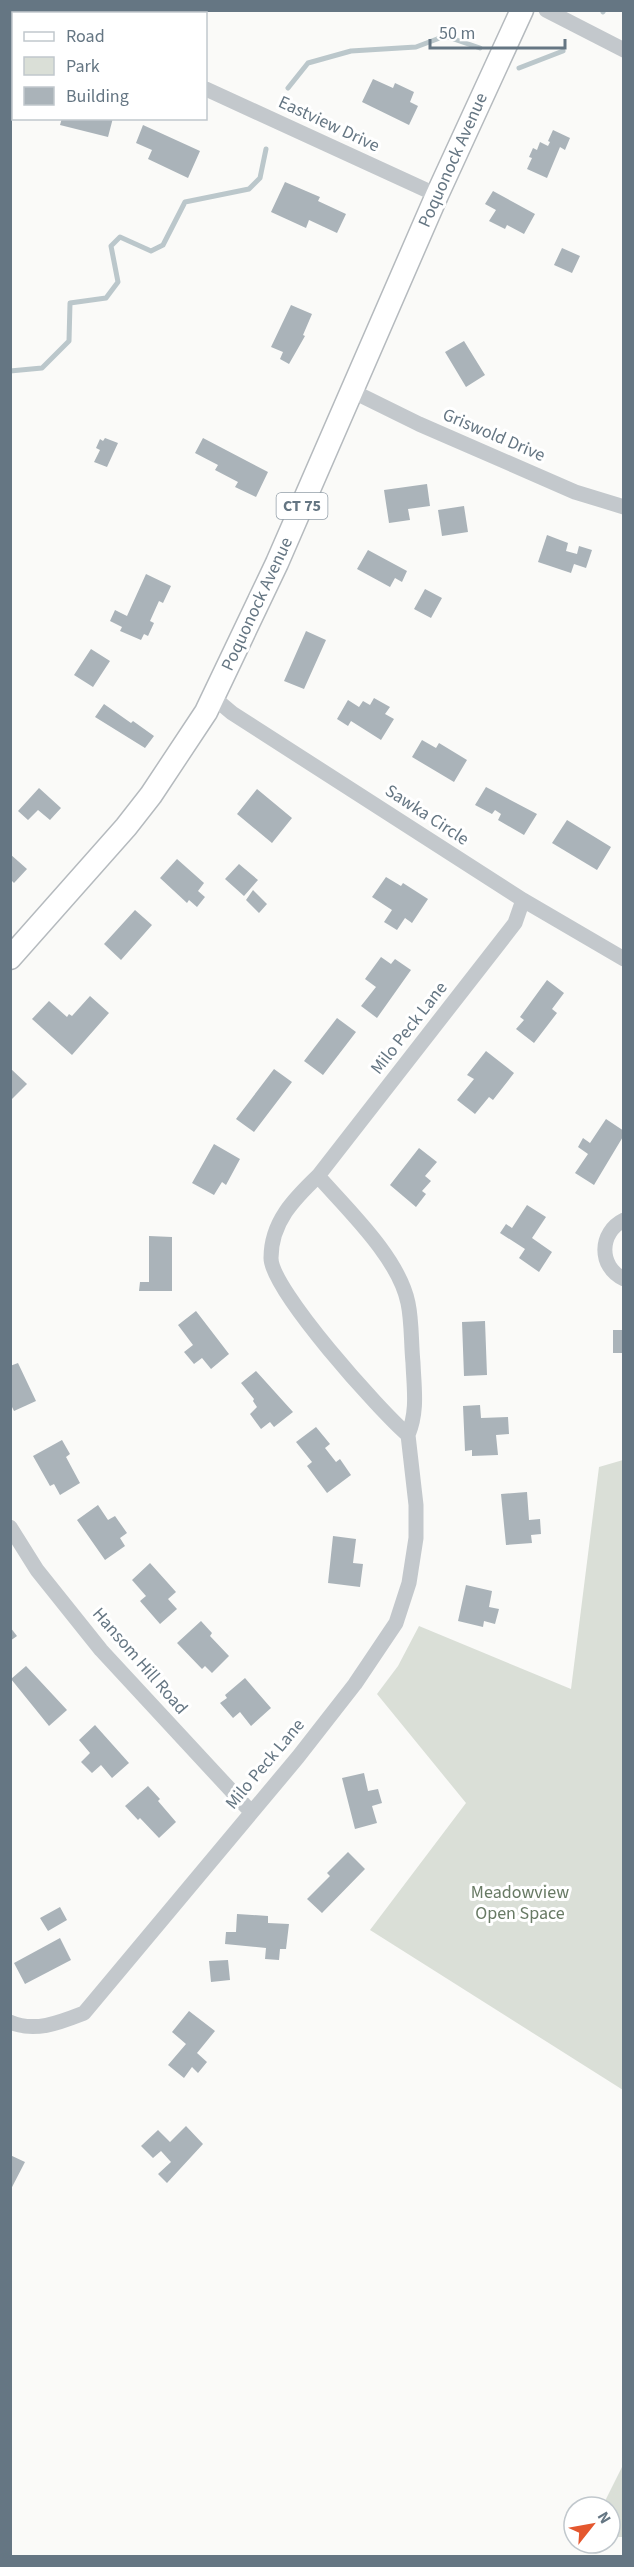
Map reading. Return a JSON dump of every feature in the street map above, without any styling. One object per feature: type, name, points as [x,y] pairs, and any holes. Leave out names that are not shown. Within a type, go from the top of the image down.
[{"type":"main road","name":"Poquonock Avenue","points":[[10,958],[132,819],[192,736],[213,698],[277,562],[437,195],[522,10]]},
{"type":"street","points":[[546,10],[624,50]]},
{"type":"street","name":"Eastview Drive","points":[[207,89],[437,195]]},
{"type":"street","name":"Griswold Drive","points":[[352,391],[409,419],[576,492],[624,507]]},
{"type":"street","name":"Sawka Circle","points":[[213,698],[232,713],[524,900],[624,959]]},
{"type":"street","name":"Milo Peck Lane","points":[[408,1435],[390,1419],[312,1327],[279,1281],[271,1260],[279,1222],[294,1200],[318,1176],[515,923],[524,900]]},
{"type":"street","name":"Milo Peck Lane","points":[[10,2022],[16,2025],[47,2026],[84,2013],[355,1684],[385,1642],[400,1615],[410,1583],[416,1538],[416,1505],[408,1435],[415,1417],[408,1303],[402,1281],[383,1252],[318,1176]]},
{"type":"street","points":[[624,1220],[612,1228],[606,1238],[604,1249],[611,1270],[624,1279]]},
{"type":"street","name":"Hansom Hill Road","points":[[10,1527],[37,1570],[101,1650],[251,1812]]},
{"type":"green space","name":"Meadowview Open Space","points":[[623,1460],[623,2090],[370,1930],[466,1803],[377,1694],[398,1666],[419,1626],[571,1689],[599,1467]]},
{"type":"green space","points":[[623,2465],[623,2537],[622,2495],[608,2495]]},
{"type":"building","points":[[162,10],[206,10],[206,12],[162,12]]},
{"type":"building","points":[[373,79],[393,88],[395,83],[414,92],[410,102],[418,106],[409,125],[362,102]]},
{"type":"building","points":[[10,87],[12,87],[12,111],[10,111]]},
{"type":"building","points":[[61,120],[112,120],[108,137],[60,125]]},
{"type":"building","points":[[143,125],[200,151],[188,178],[148,159],[152,150],[136,143]]},
{"type":"building","points":[[553,130],[570,138],[565,150],[560,147],[547,178],[527,169],[533,148],[537,150],[540,142],[548,146]]},
{"type":"building","points":[[285,182],[320,197],[318,201],[346,214],[337,233],[309,220],[306,228],[271,212]]},
{"type":"building","points":[[493,191],[535,214],[524,234],[507,225],[505,229],[489,221],[496,210],[485,204]]},
{"type":"building","points":[[562,248],[580,256],[572,273],[554,265]]},
{"type":"building","points":[[291,305],[312,314],[303,335],[305,336],[289,364],[280,359],[283,352],[271,347]]},
{"type":"building","points":[[464,341],[485,375],[466,387],[445,352]]},
{"type":"building","points":[[105,438],[118,443],[107,467],[94,462],[100,450],[96,448],[100,439],[103,441]]},
{"type":"building","points":[[203,438],[268,472],[256,497],[235,487],[238,482],[215,470],[218,465],[195,453]]},
{"type":"building","points":[[427,484],[430,506],[408,509],[410,520],[389,523],[384,490]]},
{"type":"building","points":[[464,506],[468,532],[442,536],[438,510]]},
{"type":"building","points":[[547,535],[568,543],[566,551],[577,554],[579,546],[592,550],[586,568],[574,564],[571,573],[538,562]]},
{"type":"building","points":[[368,550],[407,571],[402,582],[395,578],[390,587],[357,569]]},
{"type":"building","points":[[146,574],[171,586],[163,603],[159,601],[150,621],[154,623],[148,636],[144,634],[141,640],[120,631],[122,627],[110,621],[115,610],[127,616]]},
{"type":"building","points":[[425,589],[442,598],[431,618],[414,609]]},
{"type":"building","points":[[306,631],[326,640],[304,689],[284,681]]},
{"type":"building","points":[[91,649],[110,661],[93,687],[74,675]]},
{"type":"building","points":[[374,698],[390,707],[385,714],[394,719],[381,740],[351,721],[348,726],[337,719],[348,700],[359,707],[363,701],[370,705]]},
{"type":"building","points":[[104,704],[154,736],[145,748],[95,717]]},
{"type":"building","points":[[422,740],[436,748],[439,743],[467,760],[454,782],[412,757]]},
{"type":"building","points":[[486,787],[537,814],[524,835],[498,820],[501,814],[495,810],[492,814],[475,805]]},
{"type":"building","points":[[39,788],[61,808],[50,820],[38,810],[28,820],[18,811]]},
{"type":"building","points":[[257,789],[292,818],[272,843],[237,814]]},
{"type":"building","points":[[567,820],[611,847],[597,870],[552,843]]},
{"type":"building","points":[[10,854],[27,869],[14,883],[10,879]]},
{"type":"building","points":[[177,859],[204,883],[198,891],[205,897],[197,907],[189,900],[187,903],[160,878]]},
{"type":"building","points":[[239,864],[258,880],[244,896],[225,879]]},
{"type":"building","points":[[386,877],[401,886],[403,883],[428,899],[412,923],[405,918],[397,930],[384,922],[392,910],[372,897]]},
{"type":"building","points":[[253,890],[267,904],[259,913],[246,900]]},
{"type":"building","points":[[135,910],[152,925],[121,960],[104,944]]},
{"type":"building","points":[[381,957],[391,964],[395,959],[411,970],[377,1018],[361,1006],[376,987],[365,979]]},
{"type":"building","points":[[547,980],[564,993],[552,1009],[557,1013],[534,1043],[516,1029],[524,1020],[520,1017]]},
{"type":"building","points":[[90,996],[109,1013],[72,1055],[32,1019],[49,1001],[67,1017],[69,1014],[72,1016]]},
{"type":"building","points":[[337,1018],[356,1032],[323,1075],[304,1061]]},
{"type":"building","points":[[486,1051],[514,1073],[493,1100],[489,1097],[475,1114],[457,1100],[474,1079],[467,1075]]},
{"type":"building","points":[[10,1068],[27,1084],[10,1101]]},
{"type":"building","points":[[274,1069],[292,1082],[254,1132],[236,1119]]},
{"type":"building","points":[[606,1119],[624,1131],[624,1135],[594,1185],[575,1173],[588,1154],[578,1147],[583,1138],[590,1143]]},
{"type":"building","points":[[214,1144],[240,1159],[226,1185],[222,1182],[214,1195],[192,1183]]},
{"type":"building","points":[[419,1148],[437,1162],[425,1176],[431,1181],[422,1191],[426,1194],[416,1207],[390,1185]]},
{"type":"building","points":[[527,1205],[546,1217],[532,1238],[552,1252],[539,1272],[519,1258],[525,1249],[500,1233],[506,1224],[512,1228]]},
{"type":"building","points":[[149,1236],[172,1237],[172,1291],[139,1291],[140,1282],[149,1282]]},
{"type":"building","points":[[196,1311],[229,1354],[211,1369],[202,1358],[194,1364],[184,1352],[193,1345],[178,1325]]},
{"type":"building","points":[[485,1321],[487,1375],[464,1376],[462,1322]]},
{"type":"building","points":[[613,1330],[624,1330],[624,1353],[613,1353]]},
{"type":"building","points":[[18,1363],[36,1401],[14,1411],[10,1403],[10,1366]]},
{"type":"building","points":[[256,1371],[293,1412],[274,1427],[270,1422],[261,1429],[250,1414],[257,1407],[254,1399],[241,1383]]},
{"type":"building","points":[[480,1405],[481,1418],[508,1417],[509,1434],[496,1435],[498,1455],[472,1456],[472,1450],[465,1451],[463,1406]]},
{"type":"building","points":[[316,1427],[330,1444],[325,1448],[336,1462],[340,1459],[351,1475],[327,1493],[307,1466],[312,1462],[296,1442]]},
{"type":"building","points":[[62,1440],[70,1454],[66,1457],[80,1483],[60,1495],[54,1484],[50,1486],[33,1456]]},
{"type":"building","points":[[527,1492],[529,1520],[540,1519],[541,1534],[531,1535],[532,1543],[506,1545],[501,1494]]},
{"type":"building","points":[[98,1505],[108,1520],[115,1516],[127,1533],[120,1538],[125,1546],[105,1560],[77,1520]]},
{"type":"building","points":[[333,1536],[356,1539],[353,1563],[363,1564],[360,1587],[328,1583]]},
{"type":"building","points":[[150,1563],[176,1592],[168,1599],[177,1609],[160,1624],[140,1601],[146,1596],[132,1580]]},
{"type":"building","points":[[466,1585],[492,1591],[489,1607],[499,1609],[495,1624],[484,1621],[483,1627],[458,1621]]},
{"type":"building","points":[[201,1621],[212,1633],[210,1636],[229,1656],[212,1673],[205,1666],[202,1669],[177,1643]]},
{"type":"building","points":[[10,1627],[17,1636],[10,1641]]},
{"type":"building","points":[[26,1666],[67,1710],[49,1726],[11,1679]]},
{"type":"building","points":[[245,1678],[271,1708],[251,1726],[240,1712],[233,1718],[220,1703],[227,1698],[225,1695]]},
{"type":"building","points":[[95,1725],[129,1763],[112,1778],[101,1765],[92,1773],[81,1762],[90,1753],[79,1740]]},
{"type":"building","points":[[364,1773],[368,1791],[378,1789],[382,1803],[372,1806],[377,1823],[355,1829],[342,1778]]},
{"type":"building","points":[[148,1786],[176,1822],[159,1838],[125,1806]]},
{"type":"building","points":[[348,1852],[365,1869],[322,1913],[307,1899],[330,1876],[327,1873]]},
{"type":"building","points":[[60,1907],[67,1920],[48,1931],[40,1918]]},
{"type":"building","points":[[237,1914],[268,1916],[268,1923],[289,1924],[286,1949],[280,1949],[279,1960],[265,1959],[266,1948],[225,1944],[226,1932],[236,1932]]},
{"type":"building","points":[[60,1938],[71,1960],[25,1984],[14,1963]]},
{"type":"building","points":[[228,1960],[230,1980],[211,1982],[209,1961]]},
{"type":"building","points":[[189,2011],[215,2031],[197,2053],[207,2062],[198,2073],[192,2067],[184,2078],[168,2065],[186,2044],[172,2032]]},
{"type":"building","points":[[186,2126],[203,2144],[167,2183],[158,2174],[171,2162],[161,2151],[153,2158],[141,2146],[158,2130],[170,2142]]},
{"type":"building","points":[[10,2155],[25,2162],[10,2191]]},
{"type":"waterway","points":[[288,88],[308,63],[351,51],[416,47],[445,36],[480,48]]},
{"type":"waterway","points":[[519,68],[563,51]]},
{"type":"waterway","points":[[10,371],[42,368],[69,341],[70,303],[106,298],[118,282],[111,246],[120,237],[151,251],[163,245],[185,202],[249,189],[260,178],[266,149]]}]
